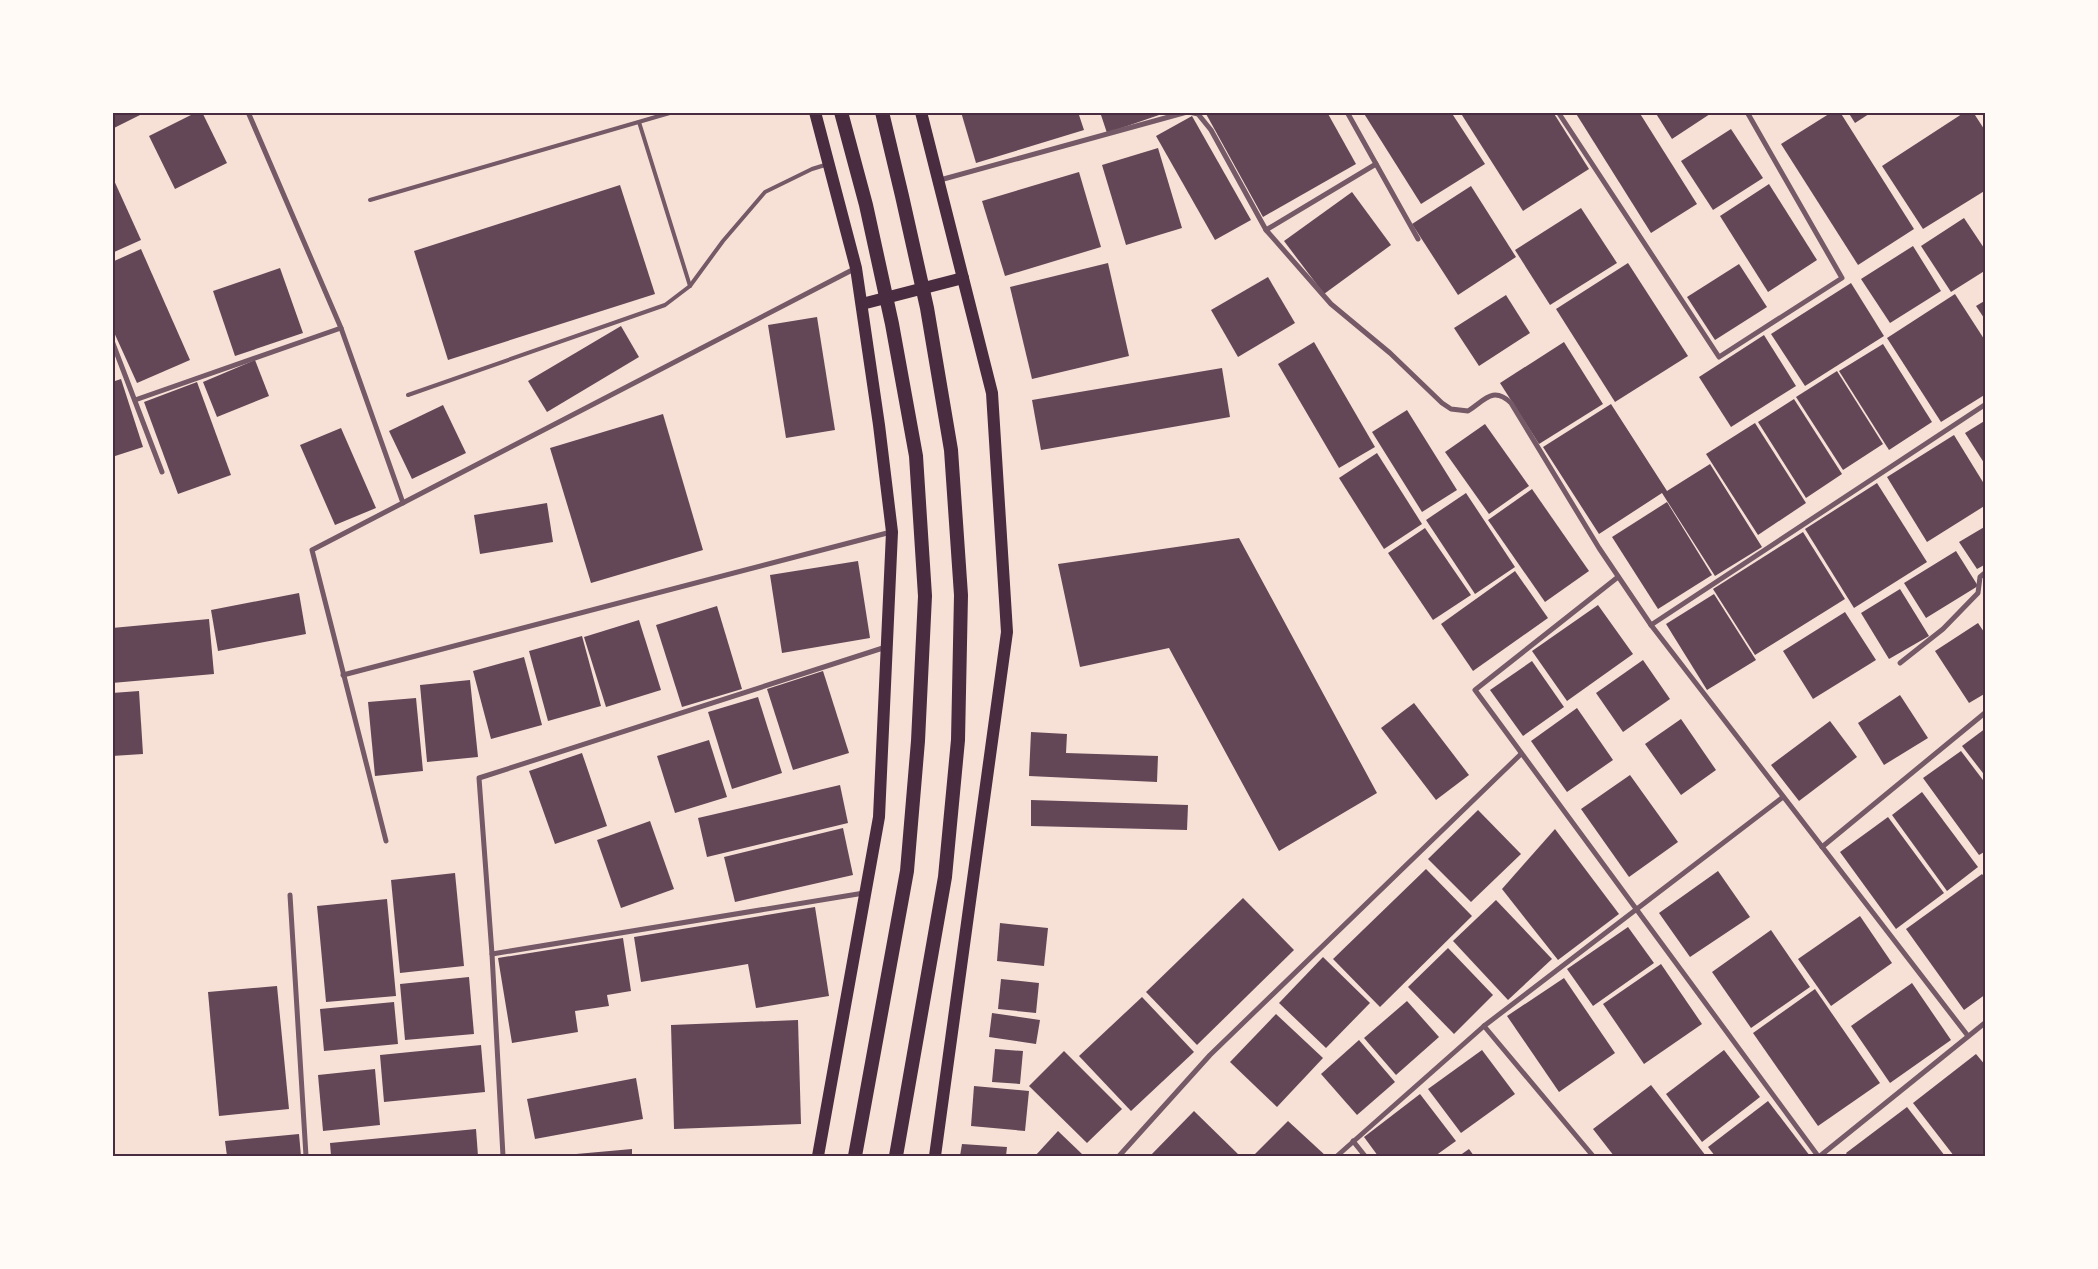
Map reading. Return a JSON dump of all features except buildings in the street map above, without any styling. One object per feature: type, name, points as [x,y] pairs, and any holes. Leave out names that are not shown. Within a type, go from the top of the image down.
[{"type":"highway","points":[[841,112],[866,205],[892,324],[916,456],[925,596],[918,741],[907,871],[855,1156]]},
{"type":"highway","points":[[882,112],[926,308],[951,450],[961,595],[958,740],[945,877],[896,1156]]},
{"type":"main road","points":[[815,112],[856,268],[892,532],[879,817],[818,1156]]},
{"type":"main road","points":[[921,112],[940,180],[992,393],[1007,632],[935,1156]]},
{"type":"main road","points":[[862,304],[963,278]]},
{"type":"street","points":[[248,112],[341,328],[403,503]]},
{"type":"street","points":[[940,180],[1188,112],[1198,114],[1211,130],[1266,230],[1331,304],[1390,353],[1442,403],[1452,409],[1468,411],[1488,397],[1503,395],[1511,403],[1618,577],[1650,625],[1968,1036]]},
{"type":"street","points":[[1348,112],[1418,239]]},
{"type":"street","points":[[1558,112],[1719,358],[1842,278],[1747,112]]},
{"type":"street","points":[[1266,230],[1376,164]]},
{"type":"street","points":[[386,842],[312,550],[856,268]]},
{"type":"street","points":[[135,400],[341,328]]},
{"type":"street","points":[[112,341],[162,472]]},
{"type":"street","points":[[1650,625],[1986,404]]},
{"type":"street","points":[[343,675],[892,532]]},
{"type":"street","points":[[1900,663],[1943,629],[1978,593],[1980,577],[1986,572]]},
{"type":"street","points":[[1618,577],[1475,690],[1510,736],[1520,754],[1819,1156],[1986,1022]]},
{"type":"street","points":[[503,1156],[492,954],[479,778],[887,647]]},
{"type":"street","points":[[1822,846],[1986,712]]},
{"type":"street","points":[[1119,1156],[1210,1055],[1520,754]]},
{"type":"street","points":[[1337,1156],[1484,1026],[1783,796]]},
{"type":"street","points":[[492,954],[866,892]]},
{"type":"street","points":[[290,895],[306,1156]]},
{"type":"street","points":[[1484,1026],[1593,1156]]},
{"type":"street","points":[[1353,1141],[1365,1156]]},
{"type":"street","points":[[112,1152],[113,1156]]},
{"type":"lane","points":[[370,200],[673,112]]},
{"type":"lane","points":[[639,122],[690,286]]},
{"type":"lane","points":[[408,395],[665,305],[690,286],[723,241],[764,192],[812,169],[828,164]]}]
